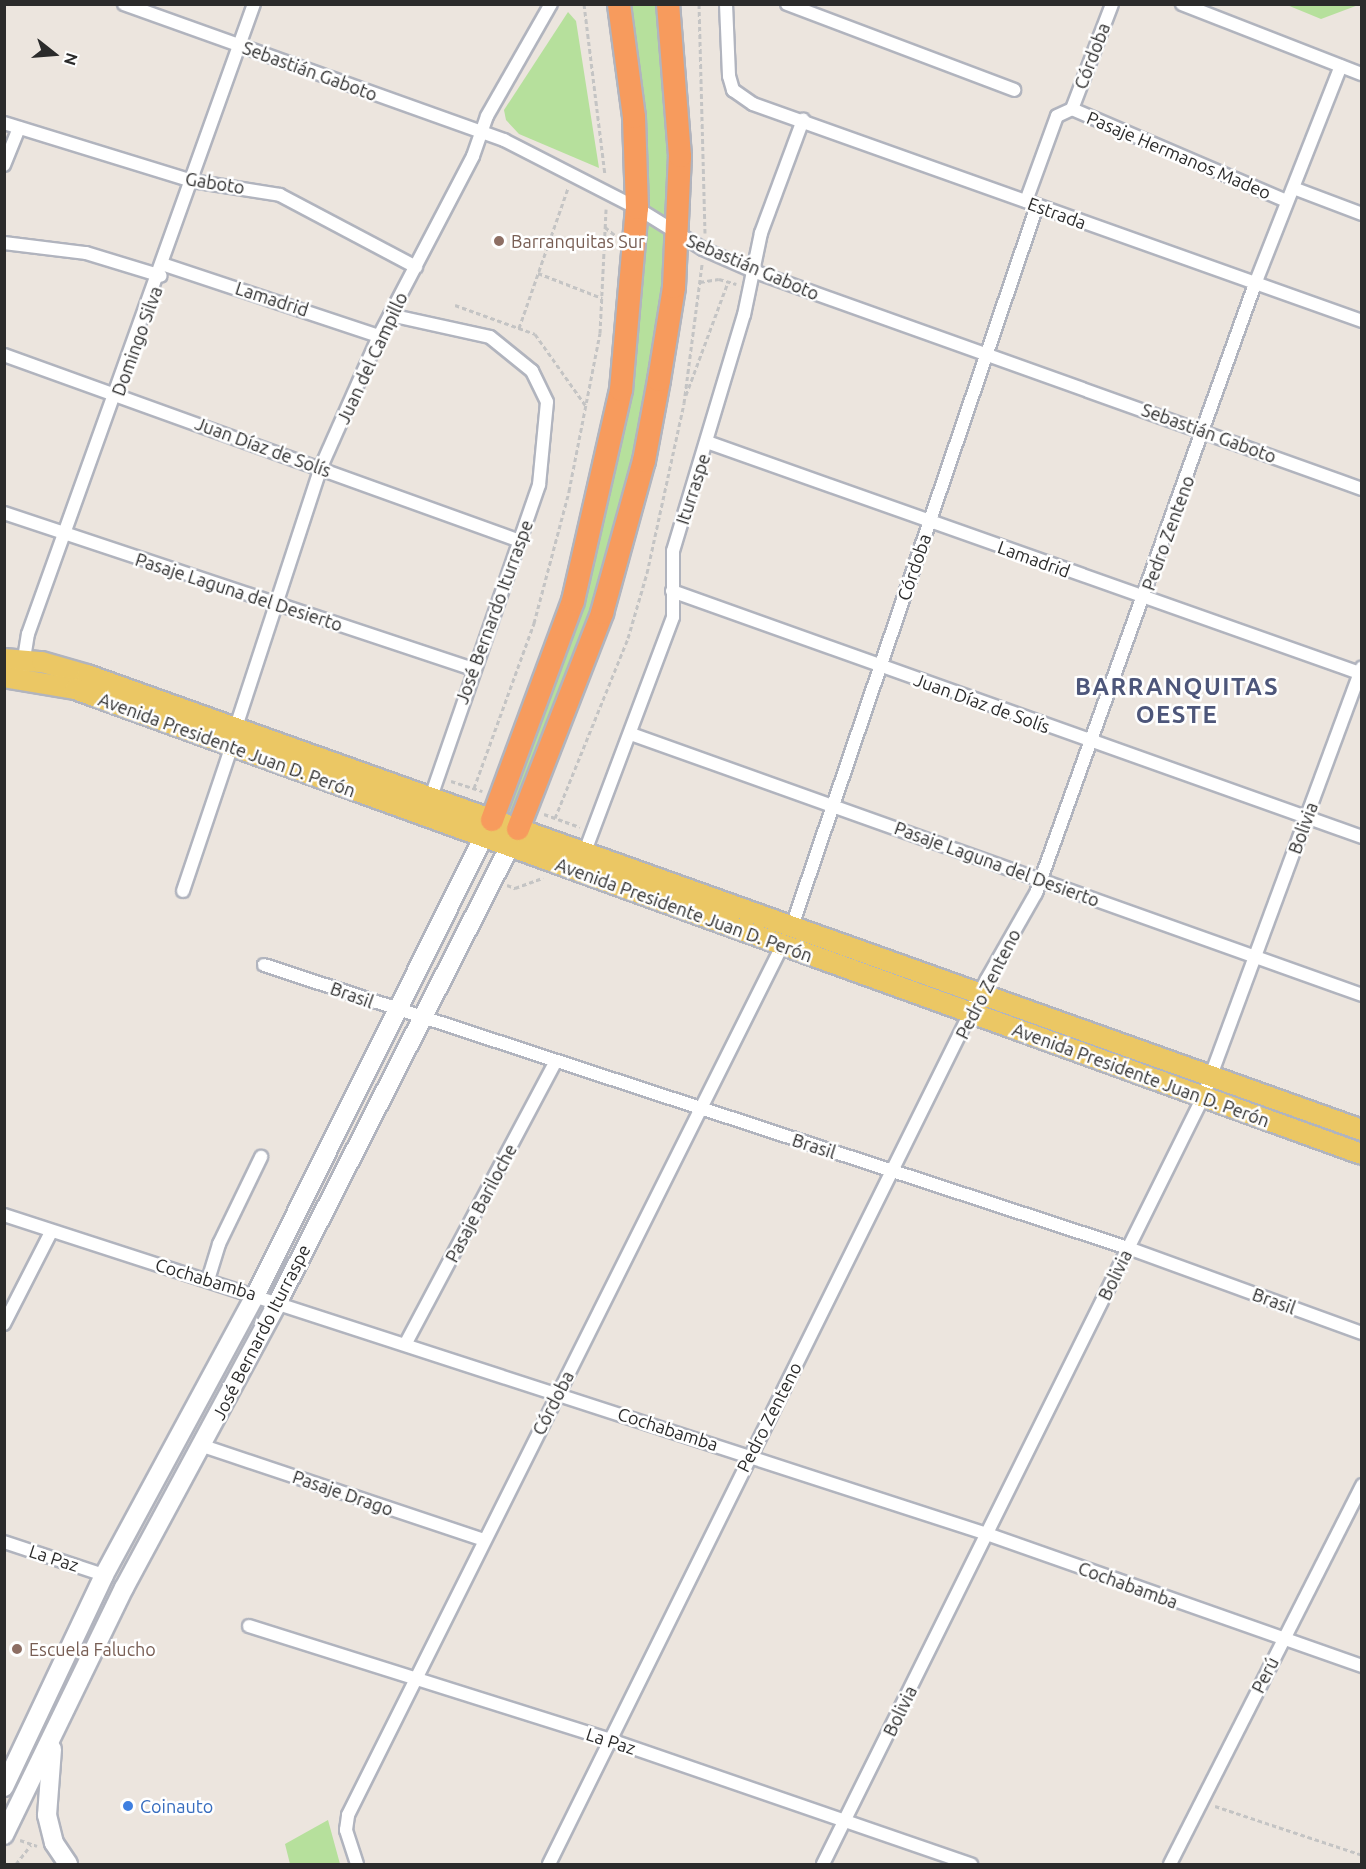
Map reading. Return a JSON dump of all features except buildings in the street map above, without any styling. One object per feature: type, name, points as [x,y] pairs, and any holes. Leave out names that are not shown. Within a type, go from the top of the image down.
[{"type":"highway","points":[[488,829],[573,601],[593,527],[621,390],[638,208],[634,117],[620,4]]},
{"type":"highway","points":[[514,838],[528,809],[623,545],[659,380],[678,235],[680,156],[668,4]]},
{"type":"main road","name":"Avenida Presidente Juan D. Perón","points":[[14,669],[78,673],[233,739],[514,838],[584,854],[972,1014],[1362,1154]]},
{"type":"main road","name":"Avenida Presidente Juan D. Perón","points":[[233,739],[430,800],[488,829]]},
{"type":"main road","name":"José Bernardo Iturraspe","points":[[4,1787],[104,1575],[256,1294],[400,1013],[488,829]]},
{"type":"main road","name":"Avenida Presidente Juan D. Perón","points":[[514,838],[550,861],[786,937],[981,994],[1362,1130]]},
{"type":"main road","name":"José Bernardo Iturraspe","points":[[4,1835],[61,1715],[278,1302],[419,1020],[514,838]]},
{"type":"main road","points":[[4,1764],[45,1702]]},
{"type":"main road","points":[[61,1715],[46,1799],[50,1831],[68,1864]]},
{"type":"street","name":"Sebastián Gaboto","points":[[124,4],[480,131],[608,192],[638,208],[678,235],[753,271],[1362,489]]},
{"type":"street","name":"Domingo Silva","points":[[14,669],[163,270],[254,4]]},
{"type":"street","name":"Juan del Campillo","points":[[183,891],[233,739],[274,603],[321,467],[379,336],[473,156],[480,131],[551,4]]},
{"type":"street","name":"Estrada","points":[[726,4],[729,76],[734,90],[753,104],[1362,321]]},
{"type":"street","points":[[787,4],[1014,90]]},
{"type":"street","name":"Córdoba","points":[[357,1864],[346,1830],[348,1815],[786,937],[985,355],[1057,116],[1072,109],[1112,4]]},
{"type":"street","points":[[1182,4],[1362,74]]},
{"type":"street","name":"Pedro Zenteno","points":[[549,1864],[749,1456],[895,1173],[981,994],[1042,880],[1205,431],[1255,284],[1287,201],[1296,189],[1341,66]]},
{"type":"street","name":"Pasaje Hermanos Madeo","points":[[1072,109],[1287,201]]},
{"type":"street","name":"Iturraspe","points":[[584,854],[591,831],[632,734],[673,617],[671,558],[707,442],[749,289],[761,233],[803,120]]},
{"type":"street","name":"Gaboto","points":[[4,123],[192,181],[291,200],[416,267]]},
{"type":"street","points":[[4,165],[19,128]]},
{"type":"street","name":"Pasaje Hermanos Madeo","points":[[1296,189],[1362,213]]},
{"type":"street","name":"Lamadrid","points":[[4,243],[86,253],[163,270],[379,336]]},
{"type":"street","name":"José Bernardo Iturraspe","points":[[390,315],[476,333],[502,345],[544,388],[549,422],[539,485],[430,800]]},
{"type":"street","name":"Juan Díaz de Solís","points":[[4,355],[321,467],[520,541]]},
{"type":"street","name":"Lamadrid","points":[[707,442],[1144,599],[1361,672]]},
{"type":"street","name":"Pasaje Laguna del Desierto","points":[[4,513],[474,669]]},
{"type":"street","name":"Juan Díaz de Solís","points":[[672,591],[1362,837]]},
{"type":"street","name":"Bolivia","points":[[824,1864],[1203,1097],[1361,672]]},
{"type":"street","name":"Pasaje Laguna del Desierto","points":[[632,734],[1362,996]]},
{"type":"street","name":"Brasil","points":[[264,964],[419,1020],[1128,1248],[1362,1333]]},
{"type":"street","name":"Pasaje Bariloche","points":[[406,1343],[555,1063]]},
{"type":"street","points":[[208,1280],[219,1244],[261,1157]]},
{"type":"street","name":"Cochabamba","points":[[4,1215],[51,1232],[256,1294],[987,1534],[1282,1641],[1362,1666]]},
{"type":"street","points":[[4,1324],[51,1232]]},
{"type":"street","name":"Pasaje Drago","points":[[203,1446],[484,1540]]},
{"type":"street","name":"Perú","points":[[1170,1864],[1362,1485]]},
{"type":"street","name":"La Paz","points":[[4,1542],[104,1575]]},
{"type":"street","name":"La Paz","points":[[249,1626],[610,1740],[971,1864]]},
{"type":"path","points":[[474,788],[534,623],[586,406],[602,298],[608,192],[584,4]]},
{"type":"path","points":[[519,328],[568,186]]},
{"type":"path","points":[[538,273],[602,298]]},
{"type":"path","points":[[700,282],[728,282],[749,289]]},
{"type":"path","points":[[684,403],[728,282]]},
{"type":"path","points":[[455,305],[535,334],[586,406]]},
{"type":"path","points":[[438,777],[501,798]]},
{"type":"path","points":[[528,809],[591,831]]},
{"type":"path","points":[[494,880],[515,888],[542,878],[550,861]]},
{"type":"path","points":[[1201,1802],[1362,1855]]},
{"type":"path","points":[[16,1864],[31,1845]]},
{"type":"green space","points":[[1287,4],[1361,4],[1321,19],[1287,5]]},
{"type":"green space","points":[[619,5],[668,5],[680,156],[644,461],[518,829],[492,820],[547,676],[631,305]]},
{"type":"green space","points":[[568,12],[576,21],[599,168],[519,134],[506,120],[504,110]]},
{"type":"green space","points":[[328,1820],[340,1864],[290,1864],[285,1844]]},
{"type":"place","name":"Barranquitas Sur","points":[[499,241]]},
{"type":"place","name":"Escuela Falucho","points":[[17,1649]]},
{"type":"place","name":"Coinauto","points":[[128,1806]]},
{"type":"district","name":"BARRANQUITAS OESTE","points":[[1177,701]]}]
